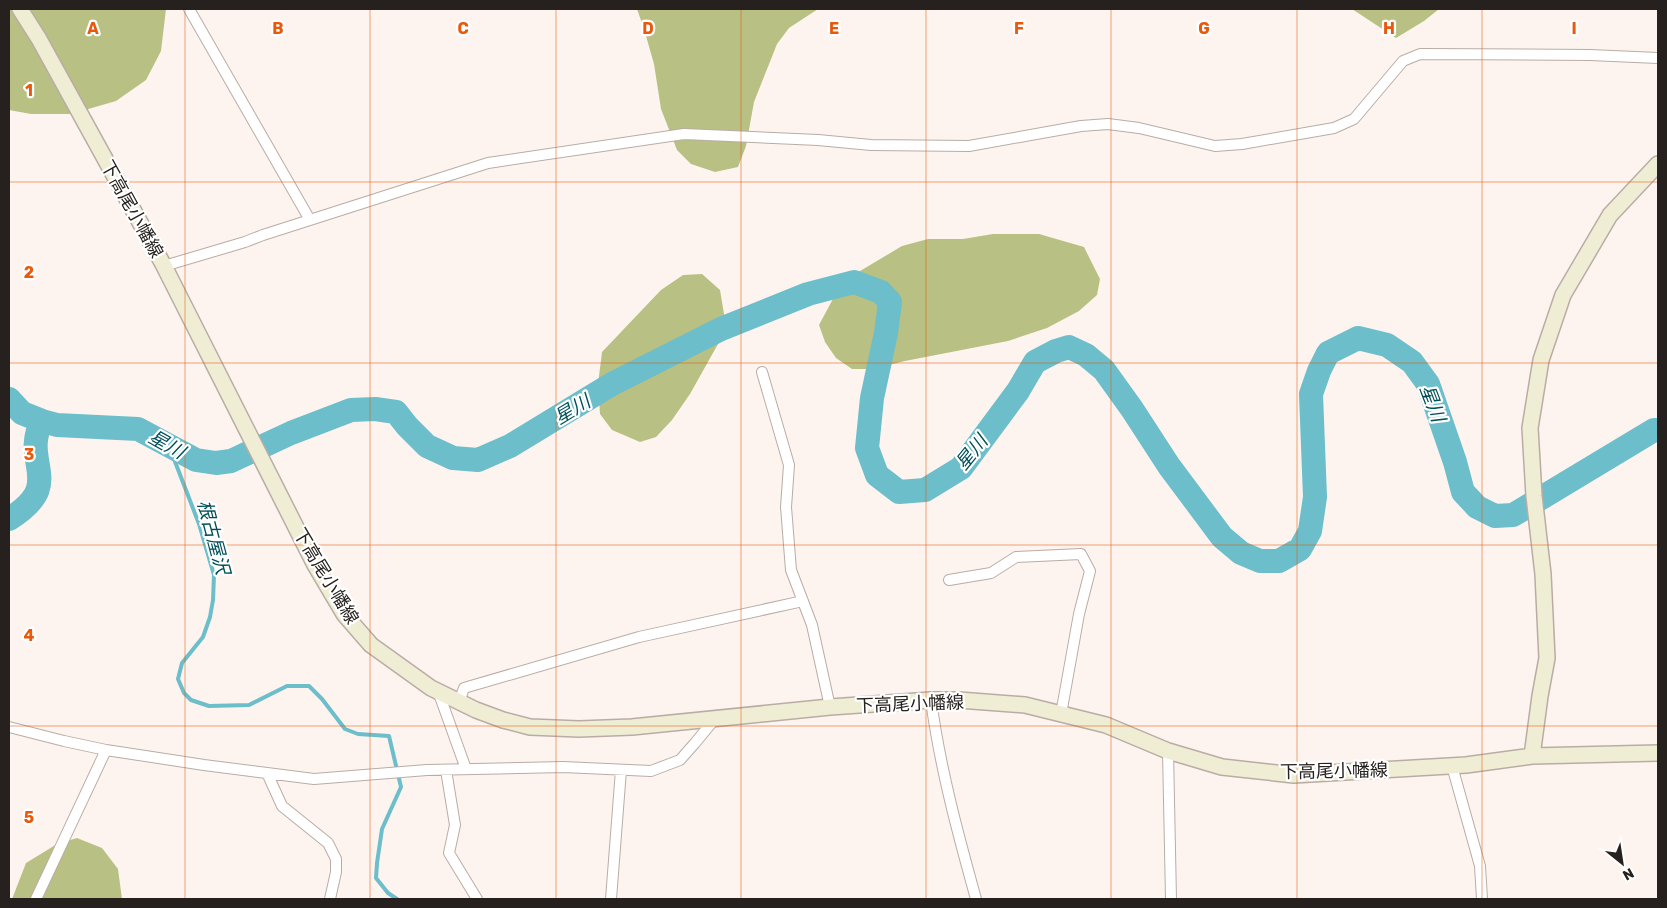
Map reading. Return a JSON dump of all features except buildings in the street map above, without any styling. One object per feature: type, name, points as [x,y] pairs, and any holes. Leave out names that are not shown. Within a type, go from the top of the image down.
[{"type":"main road","name":"下高尾小幡線","points":[[20,9],[39,39],[164,266],[315,565],[344,614],[370,645],[431,688],[476,710],[530,727],[553,729],[632,727],[830,707],[931,700],[960,700],[1025,705],[1106,725],[1168,751],[1222,767],[1294,775],[1452,766],[1532,756],[1658,753]]},
{"type":"main road","points":[[1532,756],[1547,658],[1543,574],[1534,496],[1530,428],[1541,360],[1563,295],[1610,215],[1658,164]]},
{"type":"street","points":[[189,9],[310,220]]},
{"type":"street","points":[[164,266],[245,242],[263,234],[488,163],[684,134],[818,140],[871,145],[969,146],[1081,126],[1108,124],[1139,128],[1215,146],[1242,144],[1334,128],[1354,119],[1404,61],[1420,54],[1590,55],[1658,58]]},
{"type":"street","points":[[762,372],[789,465],[786,507],[791,570],[812,625],[830,707]]},
{"type":"street","points":[[949,580],[990,573],[1016,557],[1081,554],[1090,571],[1079,614],[1061,714]]},
{"type":"street","points":[[459,702],[464,688],[639,637],[803,601]]},
{"type":"street","points":[[438,691],[466,769]]},
{"type":"street","points":[[931,700],[940,759],[955,826],[976,899]]},
{"type":"street","points":[[9,727],[64,742],[106,750],[314,780],[466,769],[563,767],[651,771],[680,760],[714,720]]},
{"type":"street","points":[[36,899],[106,750]]},
{"type":"street","points":[[1168,751],[1171,899]]},
{"type":"street","points":[[1452,766],[1480,866],[1482,899]]},
{"type":"street","points":[[446,770],[455,825],[449,853],[477,899]]},
{"type":"street","points":[[611,899],[621,770]]},
{"type":"street","points":[[267,773],[282,806],[328,843],[336,859],[336,872],[330,899]]},
{"type":"green space","points":[[9,9],[166,9],[161,51],[146,80],[116,101],[71,114],[31,114],[9,110]]},
{"type":"green space","points":[[637,9],[818,9],[789,28],[777,44],[754,102],[746,146],[738,167],[715,172],[691,164],[677,150],[661,109],[654,64]]},
{"type":"green space","points":[[1352,9],[1439,9],[1424,21],[1396,38]]},
{"type":"green space","points":[[993,234],[1039,234],[1084,247],[1100,279],[1097,295],[1079,311],[1047,328],[1008,341],[873,369],[852,369],[836,358],[825,342],[819,325],[834,297],[850,277],[902,246],[928,239],[963,239]]},
{"type":"green space","points":[[702,274],[720,290],[724,314],[718,344],[690,394],[672,420],[656,437],[640,442],[612,430],[600,414],[598,384],[602,352],[661,290],[683,275]]},
{"type":"green space","points":[[77,838],[102,848],[118,869],[122,899],[12,899],[26,863],[57,844]]},
{"type":"waterway","name":"星川","points":[[9,399],[22,413],[42,421],[57,425],[138,429],[196,460],[216,463],[231,461],[291,433],[351,410],[375,409],[396,412],[427,446],[453,458],[478,460],[510,446],[612,384],[721,329],[808,294],[854,282],[881,292],[890,302],[886,333],[872,398],[867,448],[877,475],[899,492],[925,490],[961,468],[1018,391],[1035,362],[1056,351],[1069,347],[1086,355],[1104,370],[1169,466],[1222,537],[1241,553],[1260,561],[1279,561],[1300,549],[1310,531],[1315,497],[1311,394],[1328,353],[1358,338],[1387,345],[1412,362],[1428,384],[1455,462],[1463,492],[1477,507],[1495,516],[1513,515],[1654,430],[1658,430]]},
{"type":"waterway","points":[[9,519],[26,506],[36,494],[39,483],[36,449],[37,436],[42,421]]},
{"type":"waterway","name":"根古屋沢","points":[[174,448],[174,459],[199,524],[214,575],[210,617],[203,637],[182,663],[178,679],[184,693],[191,700],[209,706],[249,705],[287,686],[309,686],[322,699],[345,729],[358,734],[389,736],[401,787],[382,829],[376,878],[388,893],[397,899]]}]
